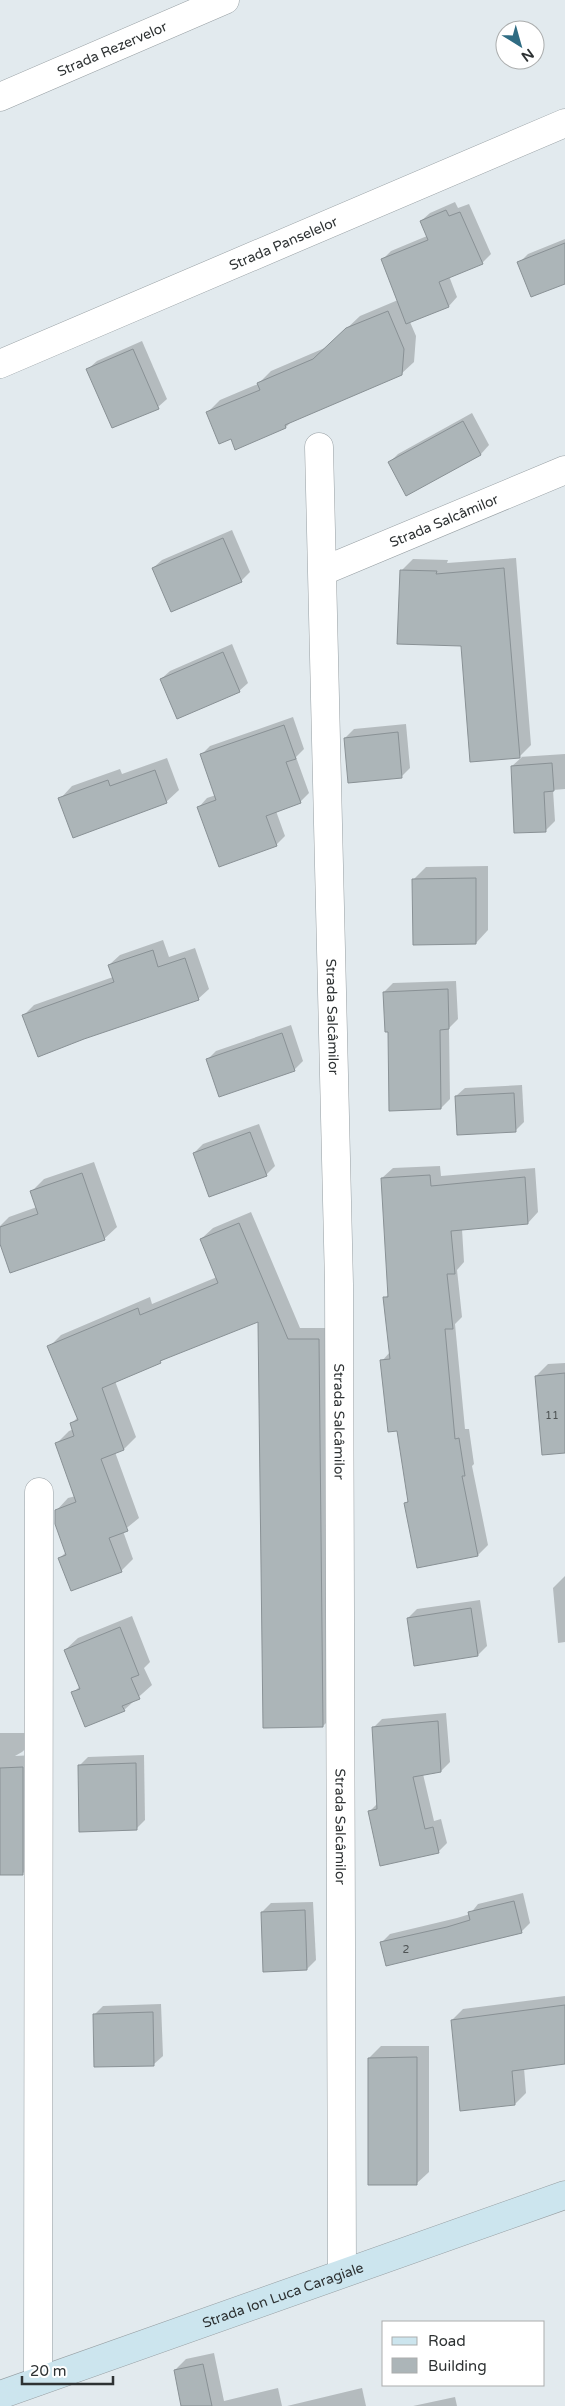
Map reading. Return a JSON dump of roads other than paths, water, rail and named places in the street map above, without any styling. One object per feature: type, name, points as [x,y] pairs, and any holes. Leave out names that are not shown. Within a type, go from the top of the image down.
[{"type":"main road","name":"Strada Ion Luca Caragiale","points":[[0,2395],[342,2272],[565,2195]]},
{"type":"street","name":"Strada Rezervelor","points":[[0,97],[225,0]]},
{"type":"street","name":"Strada Panselelor","points":[[0,364],[565,123]]},
{"type":"street","name":"Strada Salcâmilor","points":[[319,447],[339,1284],[342,2272]]},
{"type":"street","name":"Strada Salcâmilor","points":[[323,571],[565,470]]},
{"type":"street","points":[[38,2381],[39,1492]]}]
